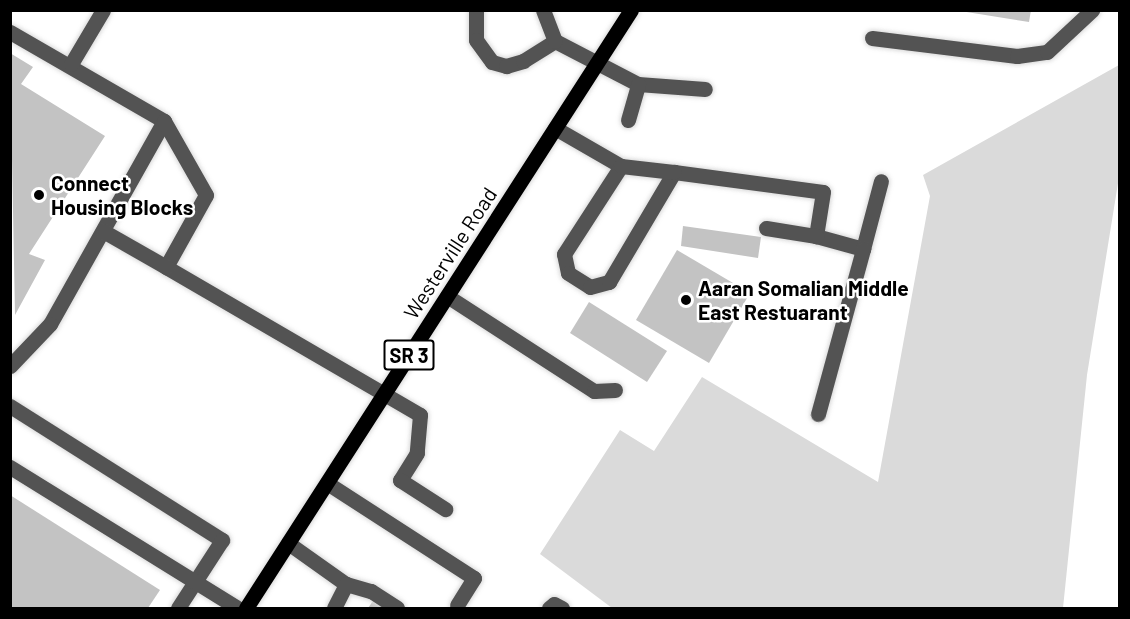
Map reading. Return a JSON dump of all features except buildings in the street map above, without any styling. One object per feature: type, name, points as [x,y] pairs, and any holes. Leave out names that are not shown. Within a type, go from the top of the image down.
[{"type":"main road","name":"Westerville Road","points":[[246,609],[631,10]]},
{"type":"lane","points":[[71,64],[103,10]]},
{"type":"lane","points":[[476,10],[476,40],[492,62],[506,66],[523,61],[555,41]]},
{"type":"lane","points":[[543,10],[555,41],[638,84],[705,89]]},
{"type":"lane","points":[[872,38],[1027,54],[1047,52],[1092,10]]},
{"type":"lane","points":[[10,32],[71,64],[164,121],[206,195],[166,267]]},
{"type":"lane","points":[[627,120],[638,84]]},
{"type":"lane","points":[[10,366],[50,324],[164,121]]},
{"type":"lane","points":[[555,128],[621,166],[824,192],[816,236]]},
{"type":"lane","points":[[621,166],[564,255],[568,273],[590,287],[609,282],[674,172]]},
{"type":"lane","points":[[818,414],[881,181]]},
{"type":"lane","points":[[766,228],[816,236],[863,249]]},
{"type":"lane","points":[[103,231],[383,396],[420,415],[417,453],[400,480],[445,509]]},
{"type":"lane","points":[[447,296],[594,391],[615,390]]},
{"type":"lane","points":[[10,406],[222,540],[178,609]]},
{"type":"lane","points":[[10,467],[237,609]]},
{"type":"lane","points":[[327,483],[474,578],[457,605]]},
{"type":"lane","points":[[288,543],[346,584],[371,591],[397,609]]},
{"type":"lane","points":[[334,609],[346,584]]},
{"type":"lane","points":[[549,609],[554,604],[562,609]]},
{"type":"shaded area","points":[[1119,65],[1119,177],[1087,375],[1063,608],[612,608],[540,554],[620,430],[654,451],[702,377],[878,482],[930,196],[923,175]]},
{"type":"place","name":"Connect Housing Blocks","points":[[39,195]]},
{"type":"place","name":"Aaran Somalian Middle East Restuarant","points":[[686,300]]}]
